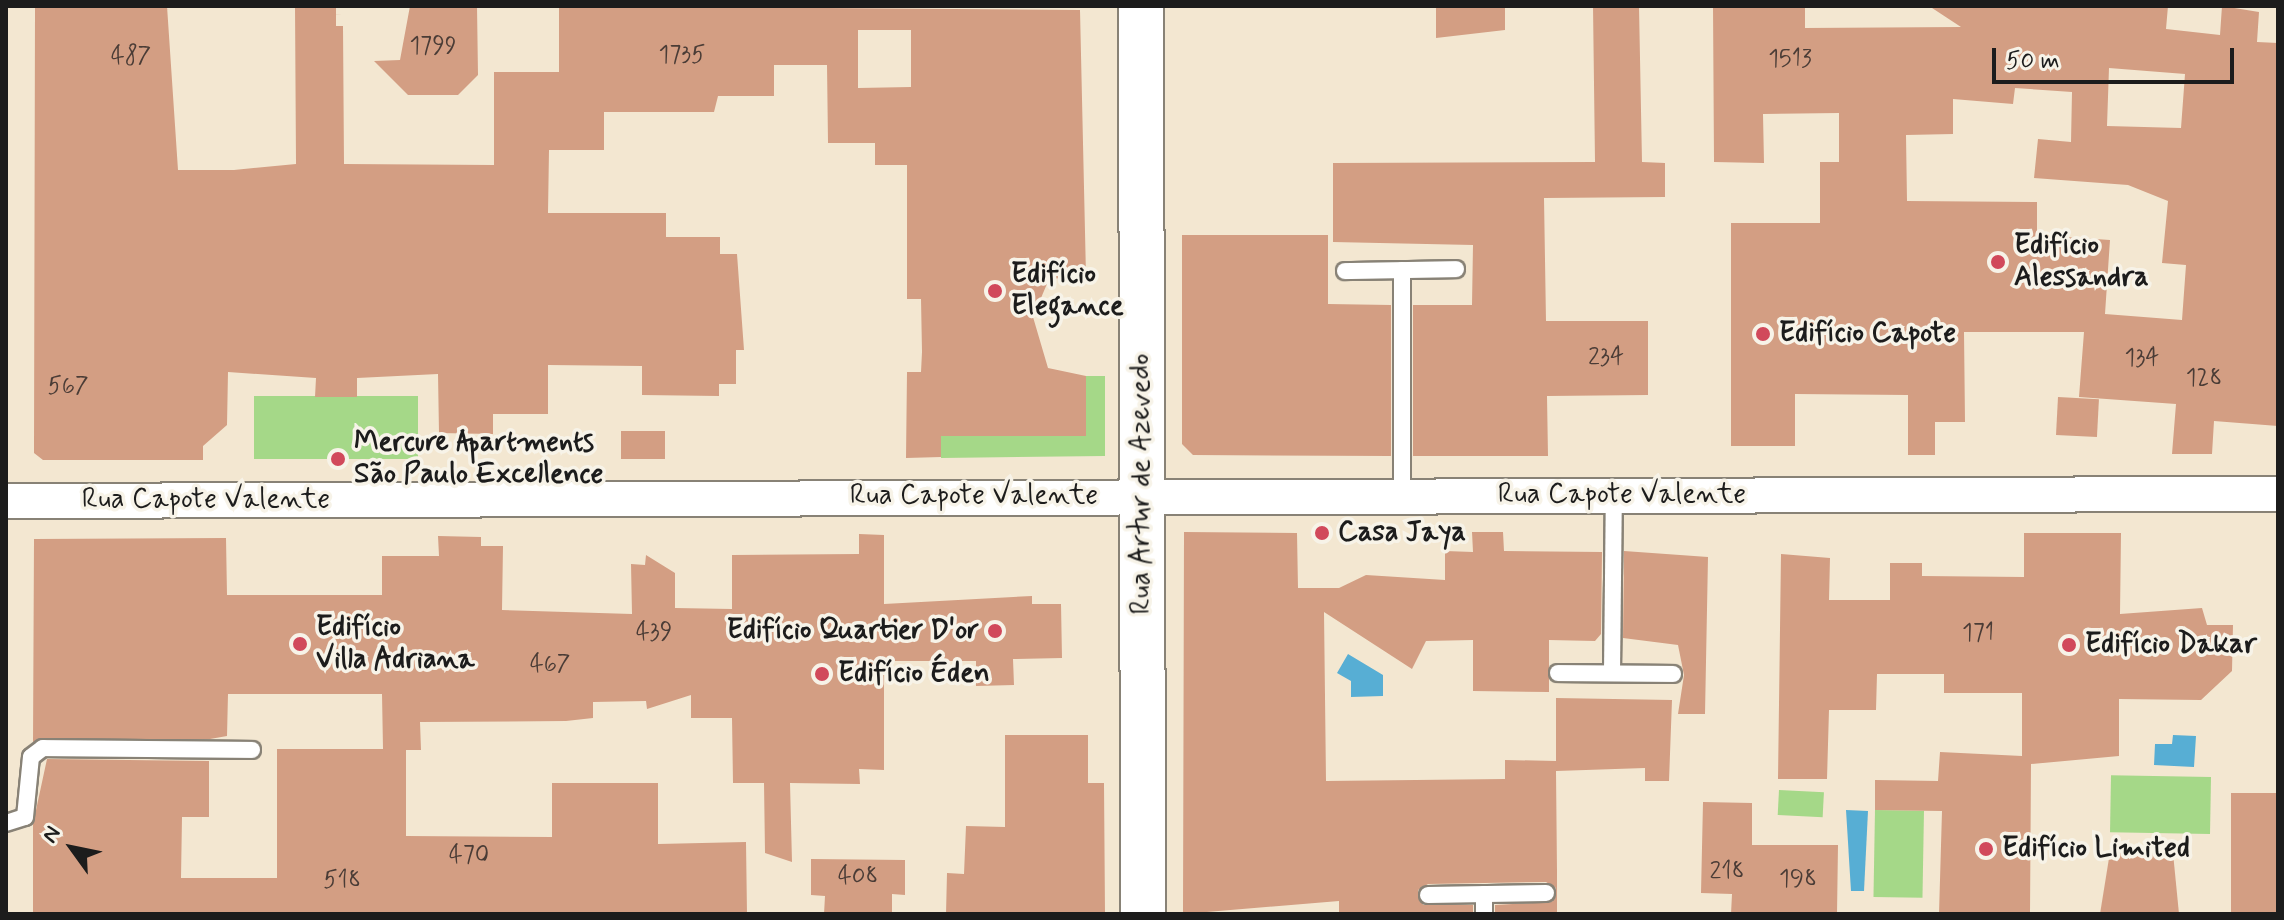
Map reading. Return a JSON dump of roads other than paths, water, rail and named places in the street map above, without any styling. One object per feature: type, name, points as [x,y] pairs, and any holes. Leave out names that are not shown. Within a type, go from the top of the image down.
[{"type":"street","name":"Rua Artur de Azevedo","points":[[1141,6],[1143,914]]},
{"type":"street","name":"Rua Capote Valente","points":[[6,501],[1142,495],[2278,494]]},
{"type":"lane","points":[[1345,271],[1456,269]]},
{"type":"lane","points":[[1402,270],[1402,495]]},
{"type":"lane","points":[[1612,673],[1614,495]]},
{"type":"lane","points":[[1558,673],[1673,674]]},
{"type":"lane","points":[[6,823],[25,817],[31,757],[43,748],[252,750]]},
{"type":"lane","points":[[1428,895],[1546,893]]},
{"type":"lane","points":[[1484,894],[1484,914]]},
{"type":"water","points":[[1348,654],[1383,675],[1383,696],[1351,697],[1351,681],[1337,673]]},
{"type":"water","points":[[2173,735],[2196,736],[2194,767],[2154,765],[2155,744],[2172,744]]},
{"type":"water","points":[[1846,810],[1868,811],[1864,891],[1851,891]]},
{"type":"place","name":"Edifício Alessandra","points":[[1998,262]]},
{"type":"place","name":"Edifício Elegance","points":[[995,291]]},
{"type":"place","name":"Edifício Capote","points":[[1763,334]]},
{"type":"place","name":"Mercure Apartments São Paulo Excellence","points":[[338,459]]},
{"type":"place","name":"Casa Jaya","points":[[1322,533]]},
{"type":"place","name":"Edifício Quartier D'or","points":[[995,631]]},
{"type":"place","name":"Edifício Villa Adriana","points":[[300,644]]},
{"type":"place","name":"Edifício Dakar","points":[[2069,645]]},
{"type":"place","name":"Edifício Éden","points":[[822,674]]},
{"type":"place","name":"Edifício Limited","points":[[1986,849]]}]
